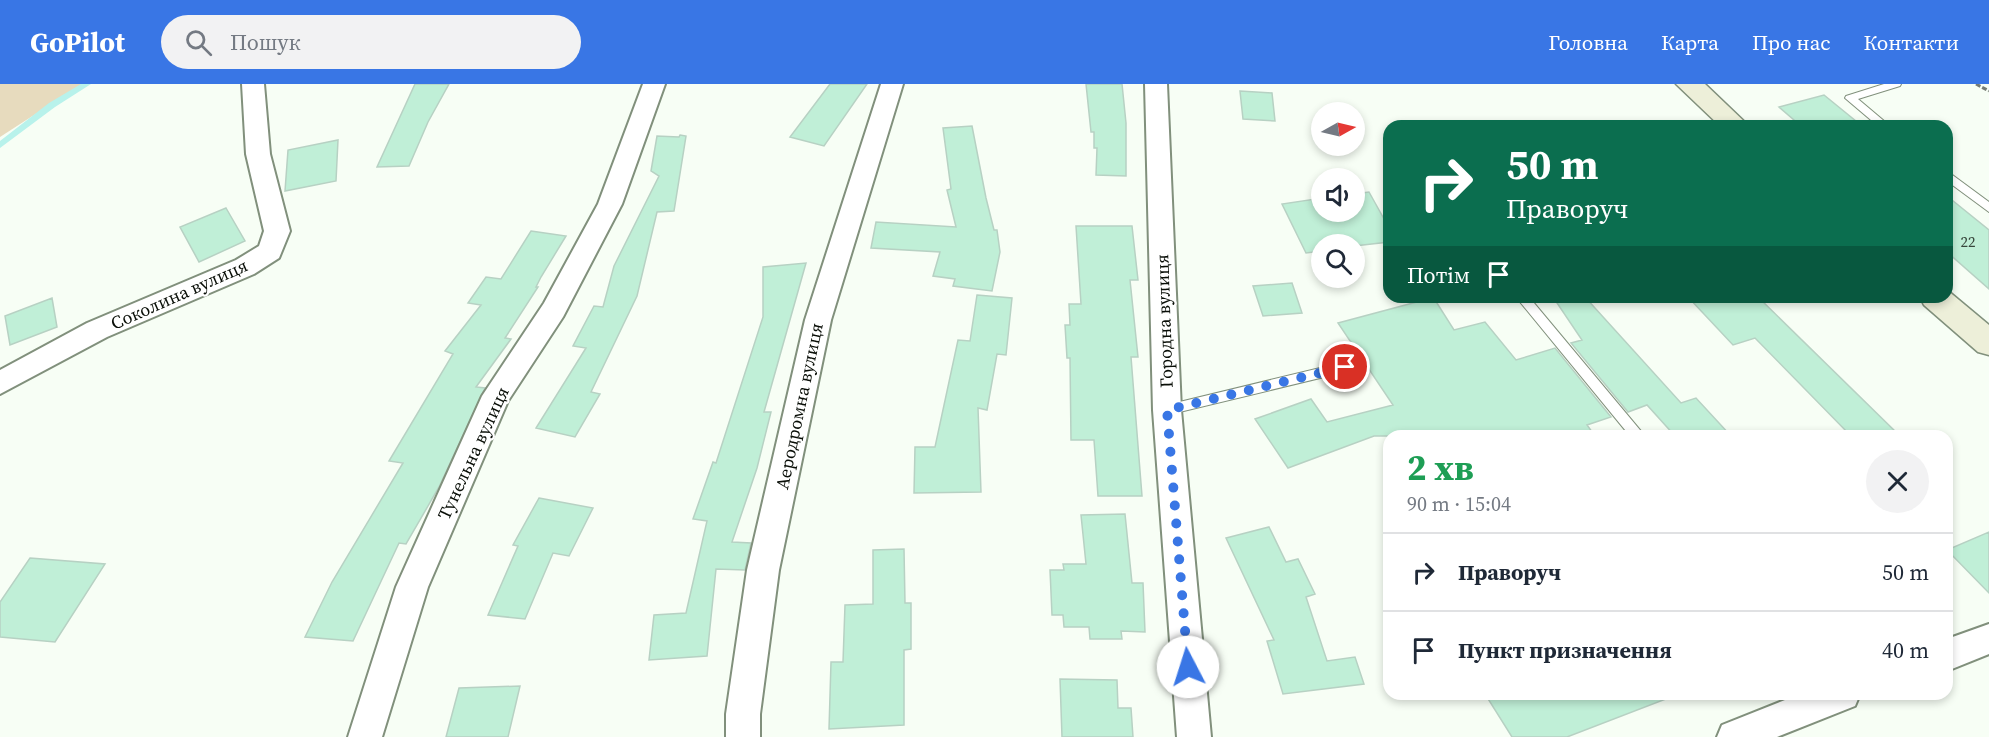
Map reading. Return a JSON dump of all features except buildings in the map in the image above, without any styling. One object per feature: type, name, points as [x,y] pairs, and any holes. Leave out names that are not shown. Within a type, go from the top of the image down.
[{"type":"main road","points":[[1689,84],[1729,120]]},
{"type":"main road","points":[[1942,303],[1989,343]]},
{"type":"street","name":"Соколина вулиця","points":[[0,383],[97,330],[245,267],[270,251],[277,231],[258,154],[254,84]]},
{"type":"street","name":"Тунельна вулиця","points":[[365,737],[412,587],[496,396],[554,310],[610,204],[654,84]]},
{"type":"street","name":"Аеродромна вулиця","points":[[743,737],[743,714],[763,570],[818,320],[892,84]]},
{"type":"street","name":"Городна вулиця","points":[[1156,84],[1167,410],[1194,737]]},
{"type":"street","points":[[1953,653],[1989,639]]},
{"type":"street","points":[[1734,737],[1828,700]]},
{"type":"lane","points":[[1878,120],[1850,98],[1896,84]]},
{"type":"lane","points":[[1953,180],[1989,208]]},
{"type":"lane","points":[[1527,303],[1633,430]]},
{"type":"lane","points":[[1167,410],[1345,367]]},
{"type":"path","points":[[1976,84],[1989,92]]},
{"type":"shaded area","points":[[0,84],[82,84],[0,137]]},
{"type":"waterway","points":[[0,145],[52,105],[87,84]]},
{"type":"route","points":[[1188,667],[1167,410],[1345,367]]}]
